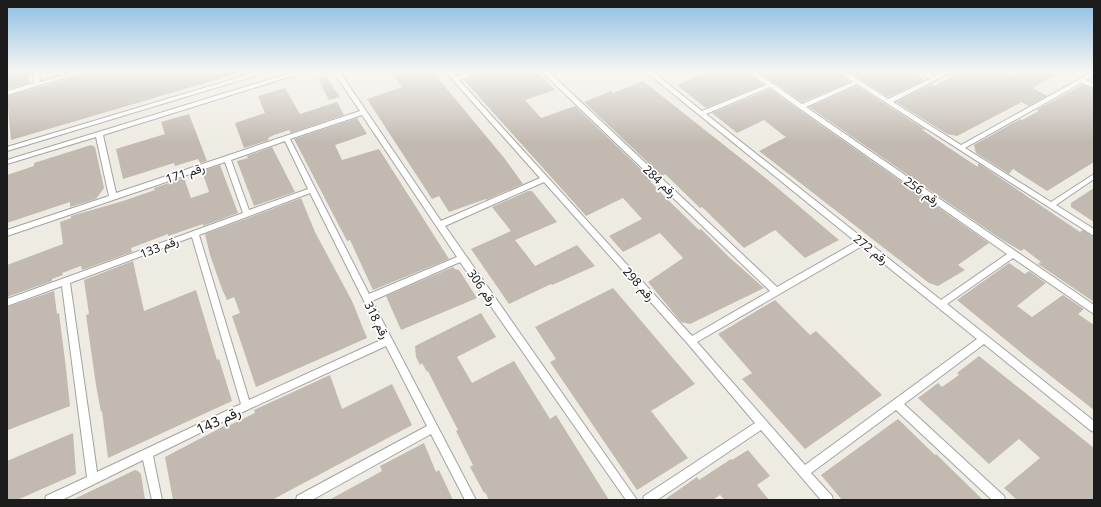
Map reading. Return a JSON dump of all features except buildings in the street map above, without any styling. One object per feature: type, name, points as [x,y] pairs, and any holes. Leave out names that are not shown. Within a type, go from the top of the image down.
[{"type":"street","points":[[7,149],[191,95]]},
{"type":"street","points":[[7,162],[230,95]]},
{"type":"street","name":"رقم 306","points":[[352,95],[462,258],[632,500]]},
{"type":"street","name":"رقم 298","points":[[469,95],[691,341],[828,500]]},
{"type":"street","name":"رقم 284","points":[[568,95],[776,292]]},
{"type":"street","name":"رقم 272","points":[[677,95],[1094,427]]},
{"type":"street","points":[[701,114],[747,95]]},
{"type":"street","name":"رقم 256","points":[[784,95],[1094,310]]},
{"type":"street","points":[[801,107],[829,95]]},
{"type":"street","points":[[876,95],[1094,232]]},
{"type":"street","points":[[887,102],[902,95]]},
{"type":"street","points":[[960,148],[1055,95]]},
{"type":"street","name":"رقم 171","points":[[7,233],[364,112]]},
{"type":"street","points":[[99,134],[113,197]]},
{"type":"street","name":"رقم 318","points":[[287,139],[388,341],[434,427],[470,500]]},
{"type":"street","points":[[227,159],[247,214]]},
{"type":"street","points":[[1051,205],[1094,176]]},
{"type":"street","points":[[440,225],[545,179]]},
{"type":"street","name":"رقم 133","points":[[7,304],[312,190]]},
{"type":"street","points":[[195,233],[246,406]]},
{"type":"street","points":[[691,341],[862,242]]},
{"type":"street","points":[[940,304],[1012,254]]},
{"type":"street","points":[[367,299],[462,258]]},
{"type":"street","points":[[66,282],[93,479]]},
{"type":"street","points":[[804,472],[984,339]]},
{"type":"street","name":"رقم 143","points":[[50,500],[246,406],[388,341]]},
{"type":"street","points":[[896,403],[1000,500]]},
{"type":"street","points":[[648,500],[762,424]]},
{"type":"street","points":[[301,500],[434,427]]},
{"type":"street","points":[[148,453],[157,500]]}]
